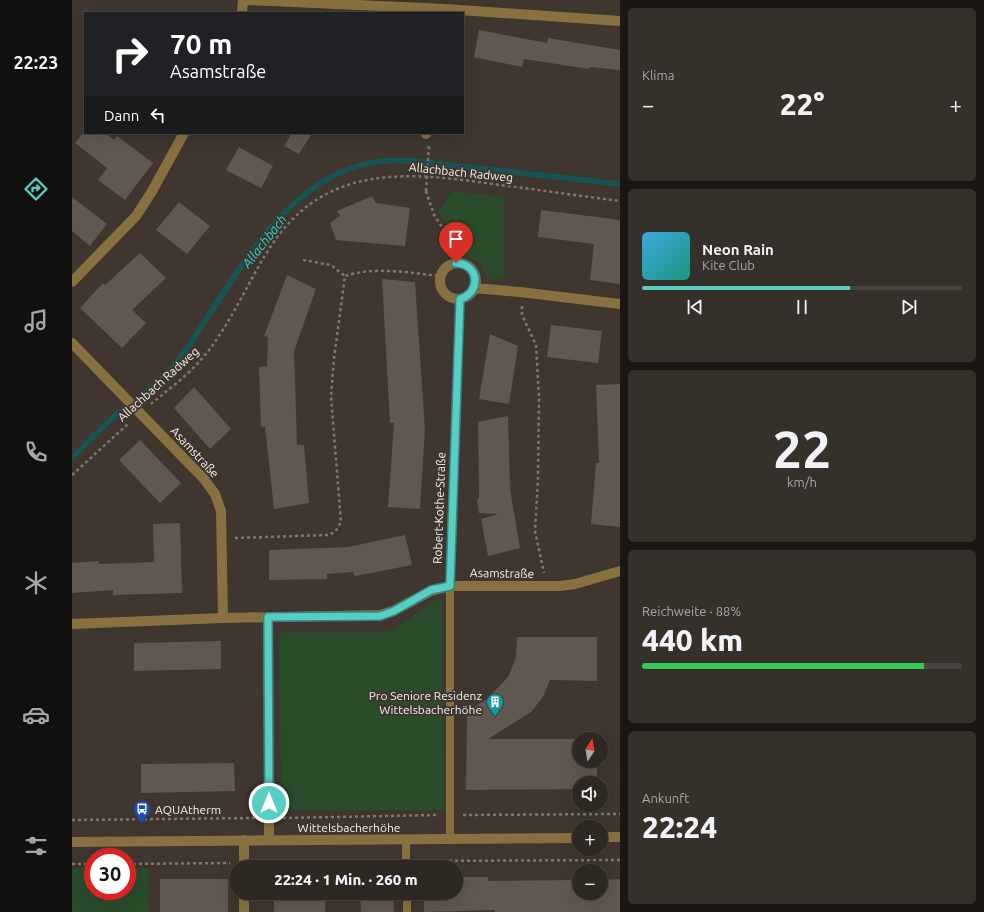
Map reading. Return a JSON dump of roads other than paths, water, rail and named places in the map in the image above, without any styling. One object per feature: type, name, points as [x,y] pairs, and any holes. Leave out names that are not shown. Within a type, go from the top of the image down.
[{"type":"street","points":[[242,12],[244,0]]},
{"type":"street","points":[[248,0],[445,8],[620,21]]},
{"type":"street","points":[[72,282],[136,216],[152,194],[183,134]]},
{"type":"street","points":[[462,263],[467,265],[474,273],[476,283],[474,288],[468,295],[460,299],[449,296],[444,292],[440,282],[440,276],[451,264],[462,263]]},
{"type":"street","points":[[474,288],[620,304]]},
{"type":"street","name":"Asamstraße","points":[[72,343],[204,478],[215,494],[221,511],[223,618]]},
{"type":"street","name":"Asamstraße","points":[[72,624],[223,618],[380,616],[394,611],[431,590],[450,586],[547,587],[575,584],[620,571]]},
{"type":"street","points":[[268,617],[269,840]]},
{"type":"street","points":[[608,837],[620,837]]},
{"type":"street","name":"Wittelsbacherhöhe","points":[[72,842],[572,838]]},
{"type":"street","points":[[244,840],[244,860]]},
{"type":"street","points":[[244,900],[244,912]]},
{"type":"lane","name":"Robert-Kothe-Straße","points":[[450,838],[450,586],[460,299]]},
{"type":"lane","points":[[406,840],[406,860]]},
{"type":"lane","points":[[407,900],[407,912]]},
{"type":"waterway","name":"Allachbach","points":[[72,458],[108,422],[149,390],[169,371],[186,349],[237,272],[276,221],[299,199],[324,181],[352,168],[383,161],[414,161],[620,184]]},
{"type":"place","name":"Pro Seniore Residenz Wittelsbacherhöhe","points":[[495,717]]},
{"type":"place","name":"AQUAtherm","points":[[142,824]]}]
